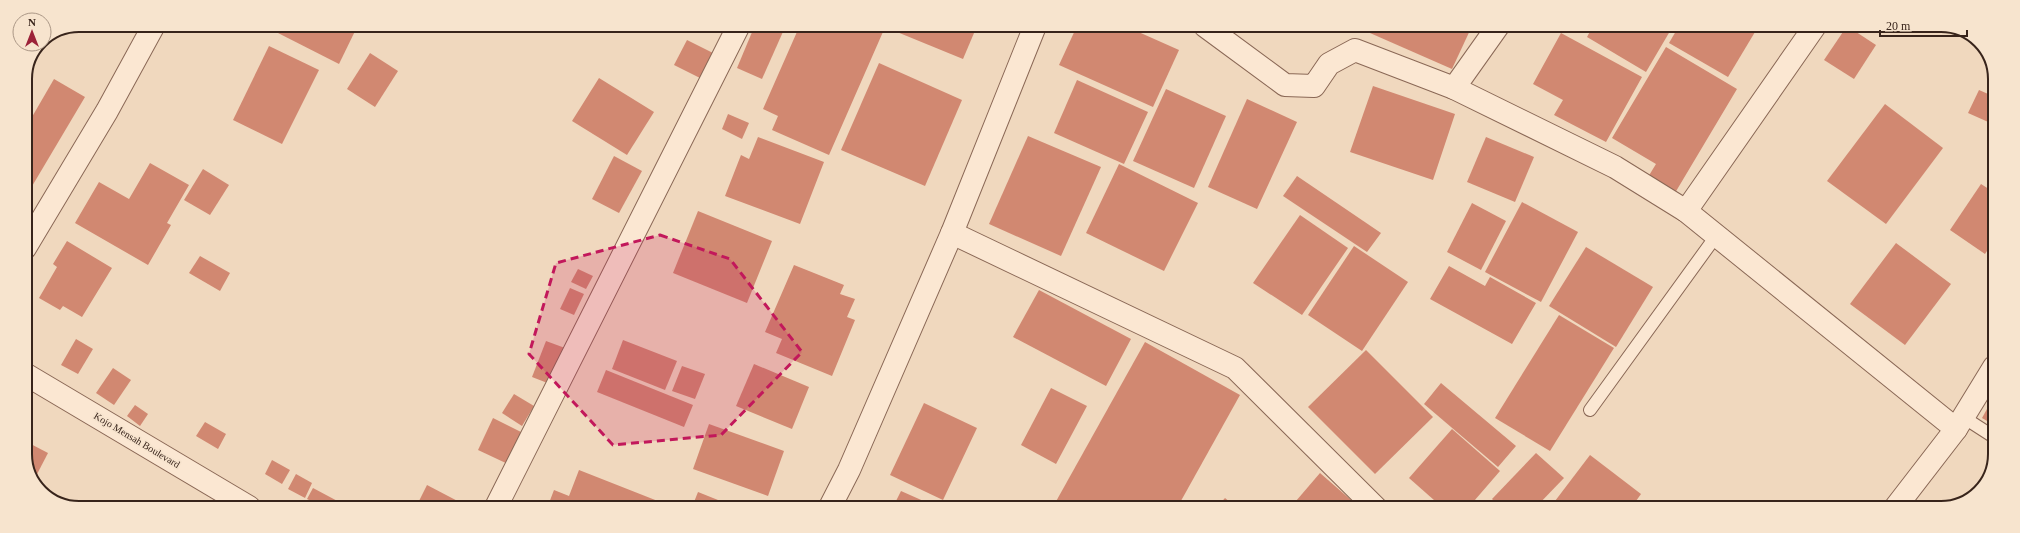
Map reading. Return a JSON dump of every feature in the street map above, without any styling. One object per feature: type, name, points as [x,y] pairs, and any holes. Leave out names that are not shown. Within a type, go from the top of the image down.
[{"type":"street","points":[[32,236],[107,111],[150,32]]},
{"type":"street","points":[[499,501],[735,32]]},
{"type":"street","points":[[833,501],[849,470],[952,233],[1033,32]]},
{"type":"street","points":[[1214,32],[1285,85],[1314,86],[1329,64],[1355,50],[1454,88],[1615,167],[1686,211],[1716,236],[1959,423]]},
{"type":"street","points":[[1454,88],[1494,32]]},
{"type":"street","points":[[1686,211],[1811,32]]},
{"type":"street","points":[[952,233],[1235,368],[1369,501]]},
{"type":"street","points":[[1900,501],[1959,423],[1988,377]]},
{"type":"street","name":"Kojo Mensah Boulevard","points":[[32,378],[239,501]]},
{"type":"lane","points":[[1590,410],[1716,236]]},
{"type":"lane","points":[[1959,423],[1988,434]]},
{"type":"highlighted area","points":[[660,235],[730,259],[802,352],[721,435],[613,445],[529,354],[556,263]]},
{"type":"building","points":[[276,32],[355,32],[339,64]]},
{"type":"building","points":[[752,32],[783,32],[762,79],[737,68]]},
{"type":"building","points":[[797,32],[883,32],[829,155],[772,130],[778,116],[763,109]]},
{"type":"building","points":[[897,32],[974,32],[963,59]]},
{"type":"building","points":[[1074,32],[1138,32],[1179,50],[1153,107],[1059,65]]},
{"type":"building","points":[[1368,32],[1469,32],[1452,69]]},
{"type":"building","points":[[1590,32],[1669,32],[1646,72],[1587,37]]},
{"type":"building","points":[[1675,32],[1755,32],[1728,77],[1669,43]]},
{"type":"building","points":[[1843,32],[1856,32],[1876,45],[1854,79],[1824,60]]},
{"type":"building","points":[[1561,33],[1642,77],[1606,142],[1554,115],[1563,100],[1533,84]]},
{"type":"building","points":[[687,40],[713,53],[700,78],[674,65]]},
{"type":"building","points":[[269,46],[319,70],[282,144],[233,120]]},
{"type":"building","points":[[1666,47],[1737,89],[1672,198],[1645,182],[1656,164],[1612,138]]},
{"type":"building","points":[[370,53],[398,71],[375,107],[347,89]]},
{"type":"building","points":[[879,63],[962,100],[925,186],[841,150]]},
{"type":"building","points":[[599,78],[654,112],[627,155],[572,121]]},
{"type":"building","points":[[54,79],[85,97],[32,186],[32,117]]},
{"type":"building","points":[[1077,80],[1148,112],[1124,164],[1054,133]]},
{"type":"building","points":[[1373,86],[1455,114],[1433,180],[1350,152]]},
{"type":"building","points":[[1166,89],[1226,116],[1194,188],[1133,161]]},
{"type":"building","points":[[1979,90],[1988,94],[1988,122],[1968,113]]},
{"type":"building","points":[[1247,99],[1297,122],[1257,209],[1208,187]]},
{"type":"building","points":[[1885,104],[1943,148],[1886,224],[1827,181]]},
{"type":"building","points":[[728,114],[749,123],[742,139],[722,129]]},
{"type":"building","points":[[1028,136],[1101,167],[1061,256],[989,224]]},
{"type":"building","points":[[758,137],[824,162],[800,224],[725,196],[741,155],[749,159]]},
{"type":"building","points":[[1486,137],[1534,157],[1515,202],[1467,182]]},
{"type":"building","points":[[614,156],[642,171],[619,213],[592,199]]},
{"type":"building","points":[[150,163],[189,185],[167,223],[171,225],[148,265],[75,223],[99,182],[129,199]]},
{"type":"building","points":[[1119,164],[1198,203],[1164,271],[1086,233]]},
{"type":"building","points":[[203,169],[229,185],[210,215],[184,200]]},
{"type":"building","points":[[1297,176],[1381,233],[1367,252],[1283,196]]},
{"type":"building","points":[[1981,184],[1988,188],[1988,249],[1985,254],[1950,230]]},
{"type":"building","points":[[1522,202],[1578,232],[1541,302],[1485,272]]},
{"type":"building","points":[[1472,203],[1506,221],[1481,270],[1447,252]]},
{"type":"building","points":[[698,211],[772,241],[747,303],[673,273]]},
{"type":"building","points":[[1300,215],[1348,248],[1302,315],[1253,283]]},
{"type":"building","points":[[67,241],[112,268],[82,317],[63,306],[60,310],[39,298],[57,267],[53,264]]},
{"type":"building","points":[[1896,243],[1951,284],[1905,345],[1850,304]]},
{"type":"building","points":[[1354,246],[1408,282],[1362,351],[1308,315]]},
{"type":"building","points":[[1586,247],[1653,287],[1616,347],[1549,306]]},
{"type":"building","points":[[200,256],[230,273],[220,291],[189,273]]},
{"type":"building","points":[[794,265],[844,285],[840,294],[855,299],[847,317],[855,320],[832,376],[776,353],[782,339],[765,332]]},
{"type":"building","points":[[1449,266],[1485,286],[1490,277],[1536,303],[1512,344],[1430,299]]},
{"type":"building","points":[[578,269],[593,276],[586,289],[571,282]]},
{"type":"building","points":[[570,288],[584,294],[574,315],[560,309]]},
{"type":"building","points":[[1039,290],[1131,339],[1106,386],[1013,337]]},
{"type":"building","points":[[1559,315],[1614,348],[1550,451],[1495,418]]},
{"type":"building","points":[[76,339],[93,349],[78,374],[61,365]]},
{"type":"building","points":[[623,340],[677,361],[665,390],[612,369]]},
{"type":"building","points":[[546,341],[565,348],[550,384],[532,377]]},
{"type":"building","points":[[1145,342],[1240,395],[1181,501],[1056,501]]},
{"type":"building","points":[[1366,350],[1433,417],[1375,474],[1308,407]]},
{"type":"building","points":[[754,364],[809,387],[792,429],[736,406]]},
{"type":"building","points":[[682,366],[705,374],[695,399],[672,391]]},
{"type":"building","points":[[113,368],[131,380],[114,405],[96,393]]},
{"type":"building","points":[[606,370],[693,405],[684,427],[597,392]]},
{"type":"building","points":[[1441,383],[1516,446],[1498,467],[1424,404]]},
{"type":"building","points":[[1051,388],[1087,406],[1056,464],[1021,445]]},
{"type":"building","points":[[514,394],[534,406],[522,426],[502,413]]},
{"type":"building","points":[[924,403],[977,428],[943,500],[890,475]]},
{"type":"building","points":[[135,405],[148,414],[140,426],[127,416]]},
{"type":"building","points":[[1988,407],[1988,422],[1982,418]]},
{"type":"building","points":[[493,418],[525,434],[510,465],[478,450]]},
{"type":"building","points":[[205,422],[226,434],[218,449],[196,436]]},
{"type":"building","points":[[709,424],[784,451],[768,496],[693,469]]},
{"type":"building","points":[[1452,429],[1500,471],[1474,501],[1435,501],[1409,478]]},
{"type":"building","points":[[32,445],[48,453],[37,475],[32,457]]},
{"type":"building","points":[[1536,453],[1564,478],[1542,501],[1494,501],[1492,499]]},
{"type":"building","points":[[1590,455],[1641,494],[1636,501],[1555,501]]},
{"type":"building","points":[[272,460],[290,470],[282,484],[265,474]]},
{"type":"building","points":[[579,470],[658,501],[550,501],[554,490],[569,496]]},
{"type":"building","points":[[1320,473],[1351,500],[1350,501],[1296,501]]},
{"type":"building","points":[[296,474],[312,483],[305,498],[288,489]]},
{"type":"building","points":[[427,485],[458,501],[419,501]]},
{"type":"building","points":[[313,488],[337,501],[311,501],[307,499]]},
{"type":"building","points":[[901,491],[924,501],[896,501]]},
{"type":"building","points":[[698,492],[718,500],[718,501],[694,501]]}]
